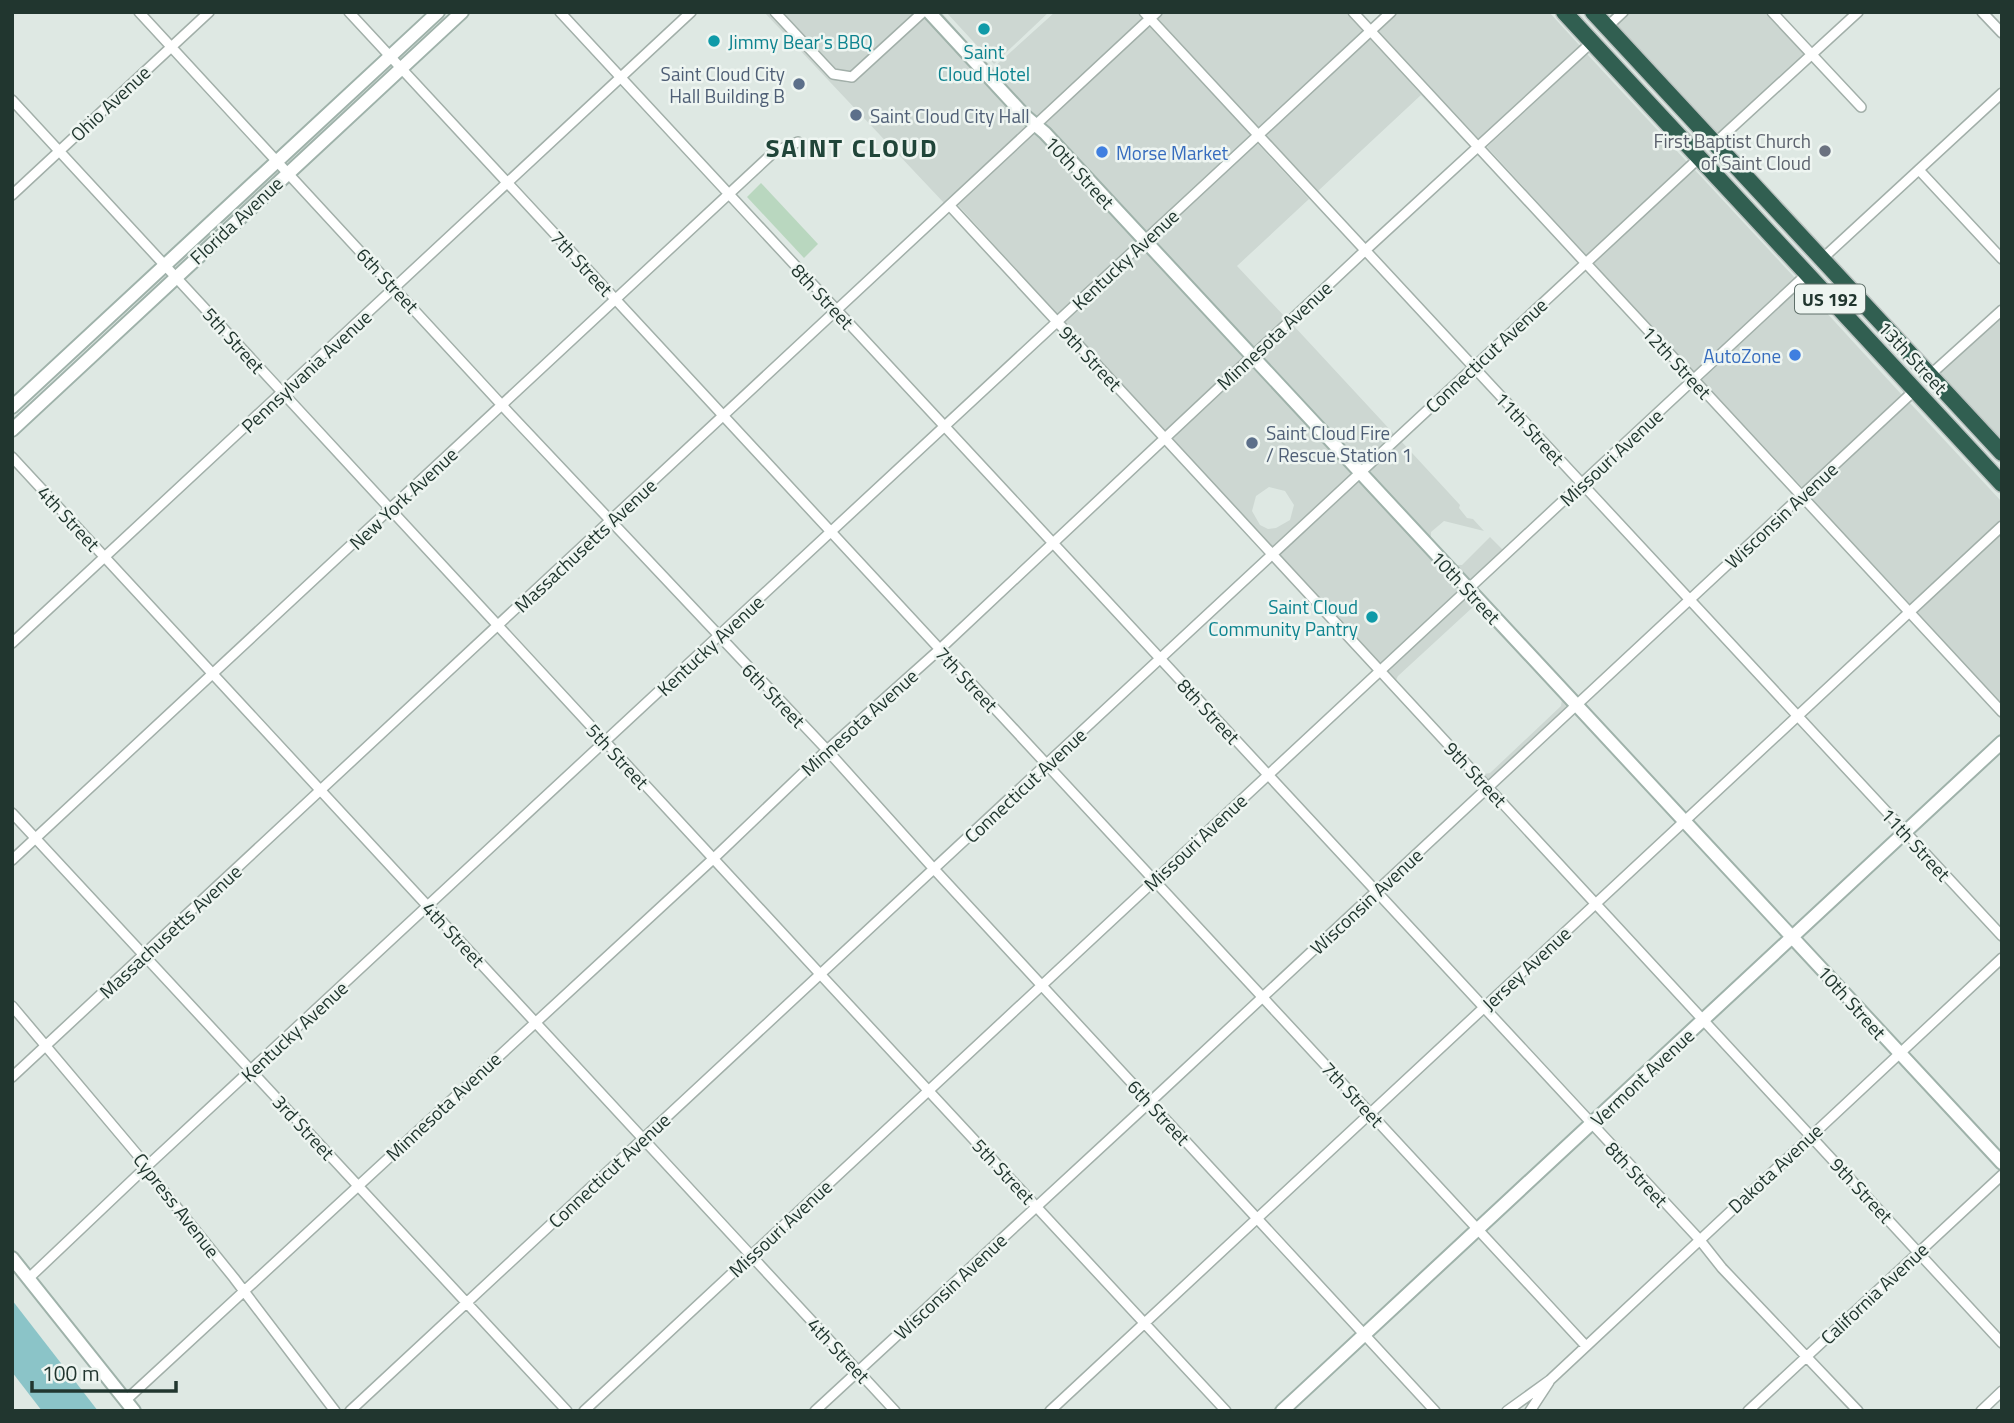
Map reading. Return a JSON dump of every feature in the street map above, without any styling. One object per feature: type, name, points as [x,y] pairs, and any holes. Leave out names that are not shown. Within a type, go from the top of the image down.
[{"type":"highway","name":"13th Street","points":[[1564,12],[2002,484]]},
{"type":"highway","points":[[1576,12],[1590,27],[1607,27]]},
{"type":"highway","name":"13th Street","points":[[1593,12],[2002,453]]},
{"type":"highway","points":[[1592,43],[1603,41],[1646,85],[1669,96]]},
{"type":"highway","points":[[1646,101],[1664,109],[1695,140],[1715,144]]},
{"type":"highway","points":[[1699,158],[1709,157],[1719,163],[1751,198],[1772,206]]},
{"type":"highway","points":[[1782,247],[1805,257],[1822,259]]},
{"type":"highway","points":[[1807,274],[1826,274],[1846,285]]},
{"type":"highway","points":[[1892,365],[1911,374],[1930,376]]},
{"type":"highway","points":[[1915,390],[1935,390],[1951,398]]},
{"type":"street","name":"6th Street","points":[[139,12],[827,750],[1435,1411]]},
{"type":"street","name":"Ohio Avenue","points":[[12,195],[209,12]]},
{"type":"street","name":"7th Street","points":[[349,12],[1585,1345]]},
{"type":"street","name":"Florida Avenue","points":[[12,407],[438,12]]},
{"type":"street","name":"Florida Avenue","points":[[12,430],[462,12]]},
{"type":"street","name":"8th Street","points":[[560,12],[1268,774],[1722,1268],[1858,1411]]},
{"type":"street","name":"Pennsylvania Avenue","points":[[12,643],[691,12]]},
{"type":"street","points":[[775,12],[833,74],[845,77],[852,77],[923,12]]},
{"type":"street","name":"10th Street","points":[[929,12],[2002,1163]]},
{"type":"street","name":"12th Street","points":[[1353,12],[2002,712]]},
{"type":"street","name":"Kentucky Avenue","points":[[29,1278],[1391,12]]},
{"type":"street","points":[[1607,27],[1623,12]]},
{"type":"street","points":[[1772,12],[1861,107]]},
{"type":"street","points":[[1715,144],[1858,12]]},
{"type":"street","points":[[1982,12],[2002,33]]},
{"type":"street","name":"Massachusetts Avenue","points":[[12,1077],[837,311],[1150,14]]},
{"type":"street","name":"11th Street","points":[[1150,14],[1258,135],[2002,936]]},
{"type":"street","name":"Minnesota Avenue","points":[[130,1406],[243,1292],[713,859],[827,750],[940,649],[1365,250],[1592,43]]},
{"type":"street","points":[[1822,259],[2002,93]]},
{"type":"street","name":"5th Street","points":[[12,100],[1226,1411]]},
{"type":"street","name":"New York Avenue","points":[[12,860],[774,152],[798,142]]},
{"type":"street","name":"Connecticut Avenue","points":[[350,1411],[1699,158]]},
{"type":"street","points":[[1919,170],[2002,259]]},
{"type":"street","name":"9th Street","points":[[950,205],[2002,1343]]},
{"type":"street","name":"Missouri Avenue","points":[[584,1411],[1807,274]]},
{"type":"street","points":[[1930,376],[2002,310]]},
{"type":"street","name":"Wisconsin Avenue","points":[[815,1411],[1915,390]]},
{"type":"street","name":"4th Street","points":[[12,457],[895,1411]]},
{"type":"street","name":"Jersey Avenue","points":[[1050,1411],[2002,526]]},
{"type":"street","name":"Vermont Avenue","points":[[1282,1411],[2002,742]]},
{"type":"street","name":"3rd Street","points":[[12,813],[567,1411]]},
{"type":"street","name":"Dakota Avenue","points":[[1507,1411],[1550,1380],[2002,958]]},
{"type":"street","name":"Cypress Avenue","points":[[12,1006],[141,1158],[145,1168],[335,1411]]},
{"type":"street","name":"California Avenue","points":[[1748,1411],[2002,1175]]},
{"type":"street","points":[[12,1258],[130,1406]]},
{"type":"street","name":"Dakota Avenue","points":[[1530,1411],[1550,1380]]},
{"type":"street","points":[[1981,1411],[2002,1391]]},
{"type":"shaded area","points":[[764,12],[767,12],[828,77],[848,83],[855,81],[926,17],[1028,126],[945,204]]},
{"type":"shaded area","points":[[783,12],[916,12],[850,72],[836,69]]},
{"type":"shaded area","points":[[937,12],[941,12],[993,68],[1055,12],[1136,12],[1143,19],[1036,118]]},
{"type":"shaded area","points":[[946,12],[1049,12],[994,64]]},
{"type":"shaded area","points":[[1164,12],[1345,12],[1363,31],[1259,128],[1158,19]]},
{"type":"shaded area","points":[[1398,12],[1549,12],[1581,47],[1480,140],[1378,31]]},
{"type":"shaded area","points":[[1630,12],[1764,12],[1805,55],[1717,135],[1616,26]]},
{"type":"shaded area","points":[[1149,26],[1251,135],[1145,233],[1043,125]]},
{"type":"shaded area","points":[[1370,39],[1471,148],[1421,95],[1318,191],[1266,135]]},
{"type":"shaded area","points":[[1587,54],[1687,162],[1587,256],[1487,147]]},
{"type":"shaded area","points":[[1035,132],[1137,241],[1058,315],[958,205]]},
{"type":"shaded area","points":[[1257,143],[1309,199],[1237,266],[1286,318],[1253,350],[1152,240]]},
{"type":"shaded area","points":[[1694,169],[1795,278],[1695,373],[1593,263]]},
{"type":"shaded area","points":[[1144,248],[1244,357],[1165,431],[1065,322]]},
{"type":"shaded area","points":[[1802,286],[1902,395],[1803,488],[1702,380]]},
{"type":"shaded area","points":[[2002,317],[2002,441],[1940,374]]},
{"type":"shaded area","points":[[1293,325],[1394,434],[1361,466],[1259,357]]},
{"type":"shaded area","points":[[1251,365],[1353,473],[1272,547],[1172,438]],"holes":[[[1269,487],[1285,491],[1294,505],[1290,520],[1276,528],[1268,529],[1260,525],[1252,511],[1256,496]]]},
{"type":"shaded area","points":[[1909,402],[2002,502],[2002,519],[1910,604],[1809,496]]},
{"type":"shaded area","points":[[1401,441],[1460,505],[1459,508],[1467,518],[1473,519],[1484,531],[1444,521],[1431,532],[1431,538],[1456,565],[1462,565],[1490,537],[1503,550],[1469,582],[1368,473]]},
{"type":"shaded area","points":[[1360,481],[1461,590],[1380,663],[1279,555]]},
{"type":"shaded area","points":[[2002,533],[2002,704],[1917,612]]},
{"type":"shaded area","points":[[1467,597],[1569,705],[1489,780],[1474,763],[1484,774],[1490,773],[1561,706],[1562,699],[1473,607],[1396,680],[1387,670]]},
{"type":"green space","points":[[761,183],[818,244],[804,258],[747,197]]},
{"type":"water","points":[[12,1300],[98,1411],[42,1411],[12,1372]]},
{"type":"place","name":"Saint Cloud Hotel","points":[[984,29]]},
{"type":"place","name":"Jimmy Bear's BBQ","points":[[714,41]]},
{"type":"place","name":"Saint Cloud City Hall Building B","points":[[799,84]]},
{"type":"place","name":"Saint Cloud City Hall","points":[[856,115]]},
{"type":"place","name":"First Baptist Church of Saint Cloud","points":[[1825,151]]},
{"type":"place","name":"Morse Market","points":[[1102,152]]},
{"type":"place","name":"AutoZone","points":[[1795,355]]},
{"type":"place","name":"Saint Cloud Fire / Rescue Station 1","points":[[1252,443]]},
{"type":"place","name":"Saint Cloud Community Pantry","points":[[1372,617]]},
{"type":"district","name":"SAINT CLOUD","points":[[852,147]]}]
